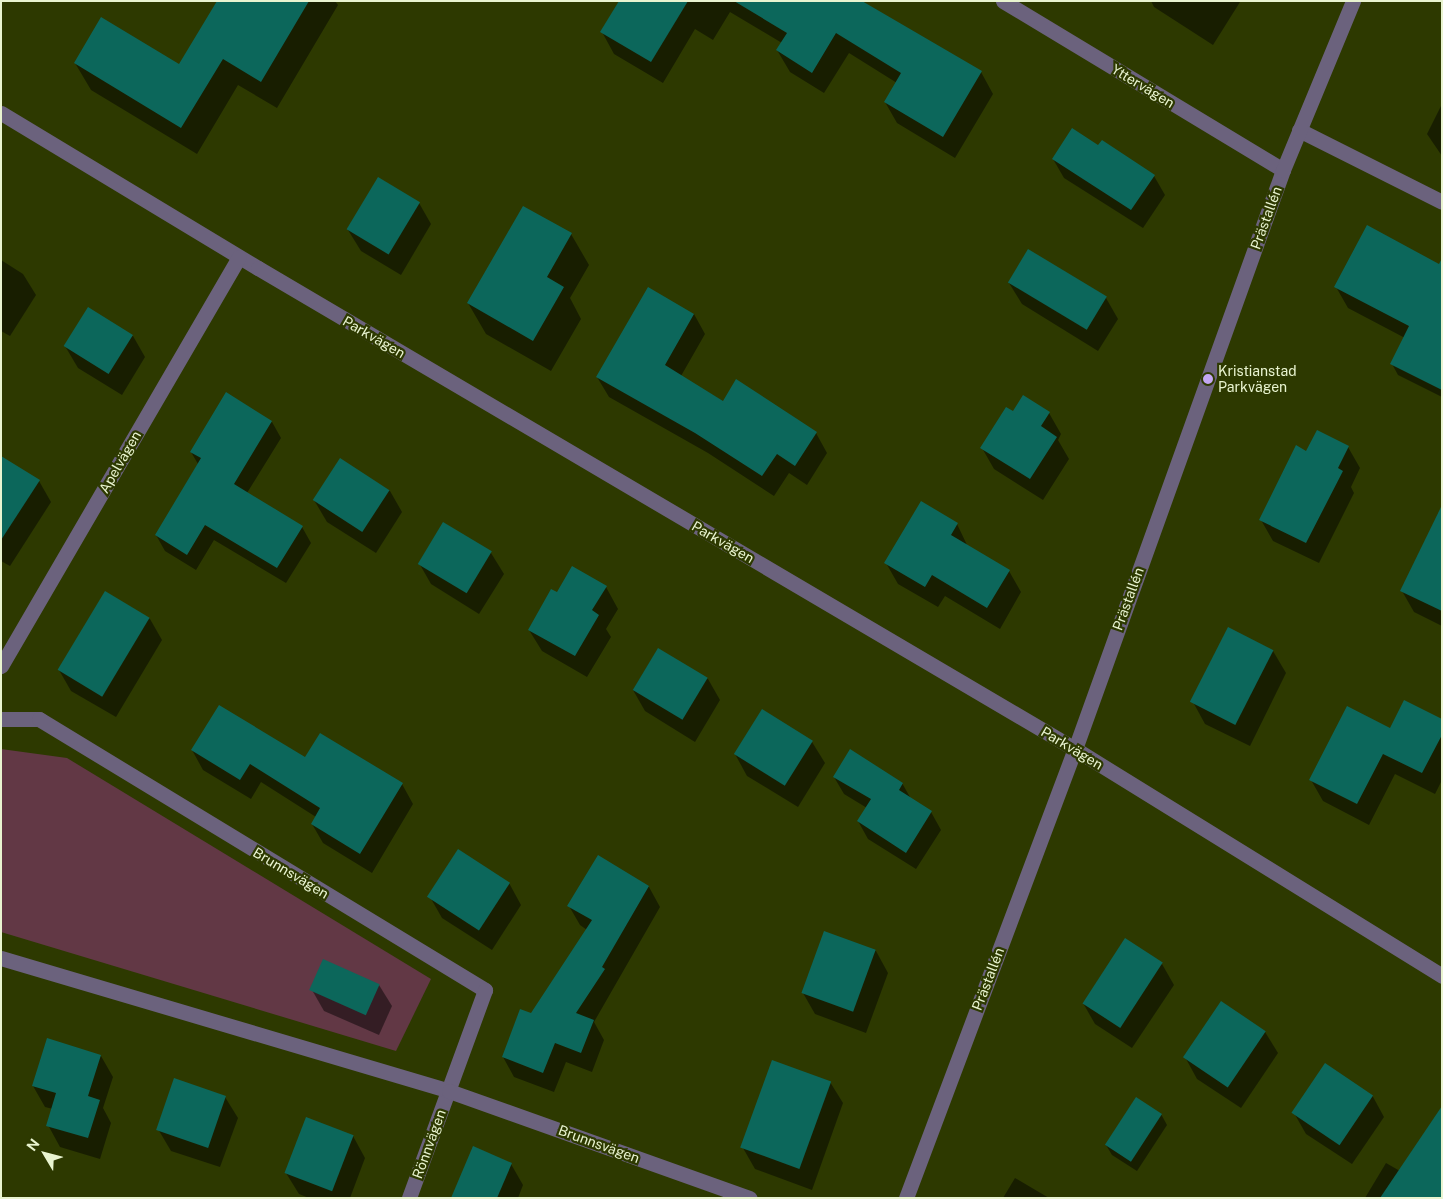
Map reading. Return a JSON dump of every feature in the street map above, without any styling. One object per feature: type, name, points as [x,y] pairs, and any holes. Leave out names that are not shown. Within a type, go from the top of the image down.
[{"type":"street","name":"Yttervägen","points":[[1003,1],[1283,170]]},
{"type":"street","name":"Prästallén","points":[[906,1198],[1075,749],[1283,170],[1353,1]]},
{"type":"street","name":"Parkvägen","points":[[1,113],[239,257],[1075,749],[1442,976]]},
{"type":"street","points":[[1299,130],[1442,202]]},
{"type":"street","name":"Apelvägen","points":[[1,666],[239,257]]},
{"type":"street","name":"Brunnsvägen","points":[[1,719],[39,719],[485,990],[449,1090]]},
{"type":"street","name":"Brunnsvägen","points":[[1,958],[449,1090],[750,1198]]},
{"type":"street","name":"Rönnvägen","points":[[409,1198],[449,1090]]},
{"type":"shaded area","points":[[1,749],[67,758],[431,979],[396,1051],[1,932]]},
{"type":"building","points":[[217,1],[309,1],[261,82],[223,59],[181,128],[74,63],[101,17],[179,64]]},
{"type":"building","points":[[619,1],[688,1],[651,62],[600,32]]},
{"type":"building","points":[[734,1],[862,1],[982,71],[943,137],[884,102],[901,73],[836,33],[812,73],[776,50],[787,33]]},
{"type":"building","points":[[1072,128],[1098,145],[1102,140],[1155,175],[1131,210],[1052,159]]},
{"type":"building","points":[[378,177],[420,202],[389,255],[347,229]]},
{"type":"building","points":[[523,206],[572,233],[547,277],[564,287],[533,341],[467,303]]},
{"type":"building","points":[[1367,225],[1439,264],[1442,258],[1442,390],[1390,364],[1409,326],[1334,287]]},
{"type":"building","points":[[1028,249],[1107,296],[1087,330],[1008,282]]},
{"type":"building","points":[[648,287],[694,314],[665,365],[723,401],[736,379],[817,432],[795,466],[777,454],[762,476],[695,433],[596,377]]},
{"type":"building","points":[[88,307],[133,335],[109,374],[64,346]]},
{"type":"building","points":[[226,392],[272,421],[234,484],[303,526],[277,568],[205,525],[187,555],[155,535],[201,458],[190,452]]},
{"type":"building","points":[[1023,395],[1050,412],[1041,426],[1057,437],[1030,479],[980,448],[1006,407],[1013,411]]},
{"type":"building","points":[[1317,430],[1349,446],[1338,468],[1343,471],[1306,543],[1259,520],[1296,445],[1306,451]]},
{"type":"building","points":[[1,456],[40,480],[1,540]]},
{"type":"building","points":[[340,458],[389,490],[362,532],[313,500]]},
{"type":"building","points":[[921,501],[958,523],[951,535],[1010,570],[987,608],[932,575],[925,587],[884,563]]},
{"type":"building","points":[[1442,505],[1442,611],[1400,591]]},
{"type":"building","points":[[443,522],[492,551],[467,593],[418,564]]},
{"type":"building","points":[[572,566],[607,586],[592,610],[599,615],[575,656],[528,630],[551,589],[557,592]]},
{"type":"building","points":[[105,591],[150,618],[102,697],[58,670]]},
{"type":"building","points":[[1228,627],[1273,650],[1235,725],[1190,702]]},
{"type":"building","points":[[658,648],[708,678],[682,720],[633,690]]},
{"type":"building","points":[[1404,700],[1442,719],[1442,735],[1422,773],[1383,754],[1357,804],[1309,780],[1347,706],[1390,728]]},
{"type":"building","points":[[219,705],[305,757],[320,733],[403,783],[360,854],[311,824],[320,808],[250,764],[240,780],[191,750]]},
{"type":"building","points":[[762,709],[813,741],[785,786],[734,754]]},
{"type":"building","points":[[850,749],[903,783],[899,790],[932,811],[906,853],[857,821],[871,799],[833,777]]},
{"type":"building","points":[[458,849],[510,883],[479,931],[427,897]]},
{"type":"building","points":[[598,855],[649,886],[602,967],[605,969],[576,1013],[594,1020],[581,1053],[555,1043],[543,1073],[502,1057],[520,1009],[531,1013],[592,920],[567,906]]},
{"type":"building","points":[[824,931],[876,950],[853,1012],[801,993]]},
{"type":"building","points":[[1125,938],[1163,963],[1120,1028],[1083,1003]]},
{"type":"building","points":[[323,959],[380,984],[366,1015],[309,990]]},
{"type":"building","points":[[1221,1001],[1266,1031],[1228,1088],[1183,1057]]},
{"type":"building","points":[[47,1038],[101,1055],[88,1096],[100,1100],[88,1138],[46,1126],[56,1093],[32,1086]]},
{"type":"building","points":[[772,1060],[831,1082],[799,1169],[740,1147]]},
{"type":"building","points":[[1325,1063],[1373,1095],[1340,1145],[1291,1113]]},
{"type":"building","points":[[174,1078],[226,1096],[208,1148],[156,1130]]},
{"type":"building","points":[[1136,1097],[1162,1114],[1131,1162],[1105,1145]]},
{"type":"building","points":[[1442,1106],[1442,1198],[1380,1198]]},
{"type":"building","points":[[306,1117],[354,1135],[332,1191],[284,1173]]},
{"type":"building","points":[[473,1146],[512,1163],[497,1198],[451,1198]]},
{"type":"place","name":"Kristianstad Parkvägen","points":[[1208,379]]}]
